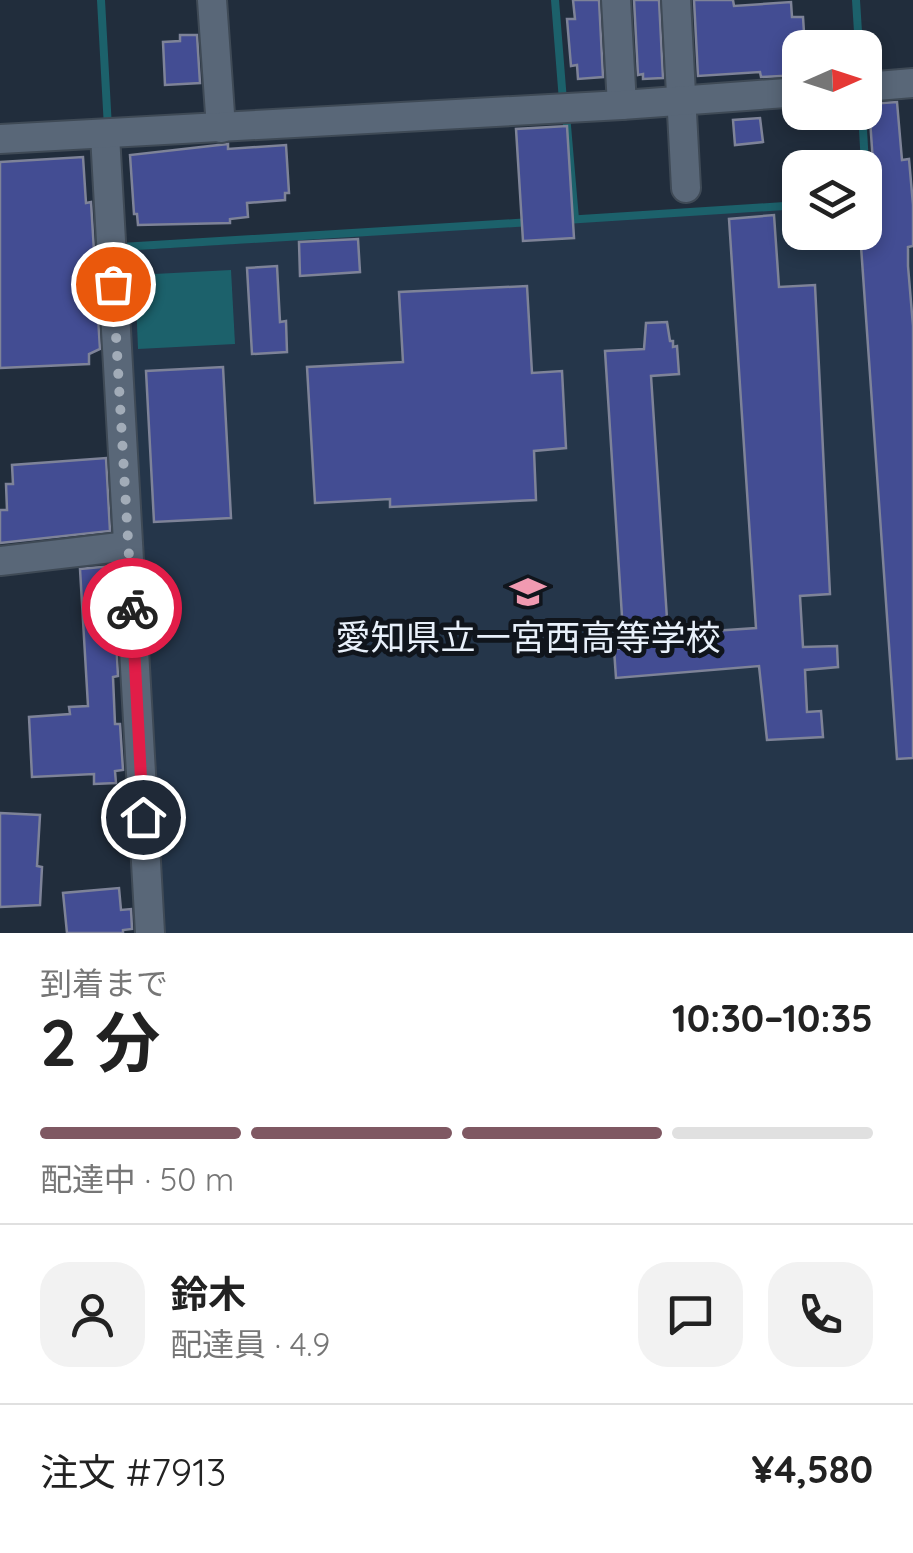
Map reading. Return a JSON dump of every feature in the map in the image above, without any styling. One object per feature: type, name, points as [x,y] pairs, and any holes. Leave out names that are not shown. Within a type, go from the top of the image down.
[{"type":"street","points":[[212,0],[221,128]]},
{"type":"street","points":[[616,0],[622,105]]},
{"type":"street","points":[[676,0],[686,188]]},
{"type":"street","points":[[882,85],[913,83]]},
{"type":"street","points":[[0,139],[782,93]]},
{"type":"street","points":[[105,135],[150,933]]},
{"type":"street","points":[[0,560],[128,546]]},
{"type":"shaded area","name":"愛知県立一宮西高等学校","points":[[913,201],[913,933],[164,933],[121,251],[782,209],[782,250],[882,250],[882,203]]},
{"type":"shaded area","points":[[231,270],[235,344],[138,349],[135,275]]},
{"type":"building","points":[[573,0],[599,0],[603,77],[578,79],[577,65],[571,66],[567,19],[575,19]]},
{"type":"building","points":[[634,0],[659,0],[663,78],[643,79],[643,74],[638,75]]},
{"type":"building","points":[[694,0],[733,0],[734,6],[791,2],[792,17],[803,17],[804,30],[782,30],[782,76],[761,77],[760,72],[698,76]]},
{"type":"building","points":[[180,35],[197,35],[200,83],[165,85],[163,42],[180,41]]},
{"type":"building","points":[[897,102],[902,160],[909,159],[913,205],[913,246],[908,247],[908,266],[913,326],[913,758],[897,759],[861,250],[882,250],[882,150],[872,150],[871,130],[882,130],[882,103]]},
{"type":"building","points":[[760,118],[763,142],[735,145],[733,120]]},
{"type":"building","points":[[567,126],[574,238],[523,241],[516,129]]},
{"type":"building","points":[[228,144],[228,149],[286,145],[289,193],[285,193],[285,200],[247,203],[248,217],[230,219],[230,223],[138,225],[130,155]]},
{"type":"building","points":[[83,157],[86,203],[91,202],[100,349],[89,354],[89,364],[0,368],[0,162]]},
{"type":"building","points":[[774,215],[779,287],[815,285],[830,594],[800,596],[803,647],[837,646],[838,667],[805,670],[807,712],[821,711],[823,737],[767,740],[759,666],[616,678],[614,649],[624,648],[605,351],[644,349],[646,323],[667,322],[670,341],[673,347],[677,346],[679,374],[651,376],[668,634],[756,628],[729,219]]},
{"type":"building","points":[[358,239],[360,272],[300,276],[299,242]]},
{"type":"building","points":[[277,266],[280,322],[286,321],[287,352],[252,354],[247,268]]},
{"type":"building","points":[[527,286],[532,373],[562,371],[566,448],[534,451],[536,500],[390,507],[390,499],[315,503],[307,367],[403,362],[399,292]]},
{"type":"building","points":[[223,367],[231,518],[154,522],[146,371]]},
{"type":"building","points":[[106,458],[110,531],[0,543],[0,510],[7,510],[6,484],[13,484],[12,465]]},
{"type":"building","points":[[112,566],[118,676],[113,677],[115,724],[120,724],[123,770],[115,771],[116,783],[94,784],[94,774],[32,777],[29,717],[70,714],[69,707],[88,706],[80,569]]},
{"type":"building","points":[[0,813],[40,815],[40,905],[0,907]]},
{"type":"building","points":[[119,888],[121,910],[131,909],[132,929],[123,933],[67,933],[63,893]]},
{"type":"waterway","points":[[101,0],[108,128]]},
{"type":"waterway","points":[[555,0],[563,101]]},
{"type":"waterway","points":[[856,0],[858,30]]},
{"type":"waterway","points":[[566,114],[575,219]]},
{"type":"waterway","points":[[863,130],[864,150]]},
{"type":"waterway","points":[[565,220],[782,206]]},
{"type":"waterway","points":[[120,242],[121,247],[531,222]]},
{"type":"way so far","points":[[113,284],[132,608]]},
{"type":"place","name":"愛知県立一宮西高等学校","points":[[528,592]]},
{"type":"route","points":[[132,608],[143,817]]}]
